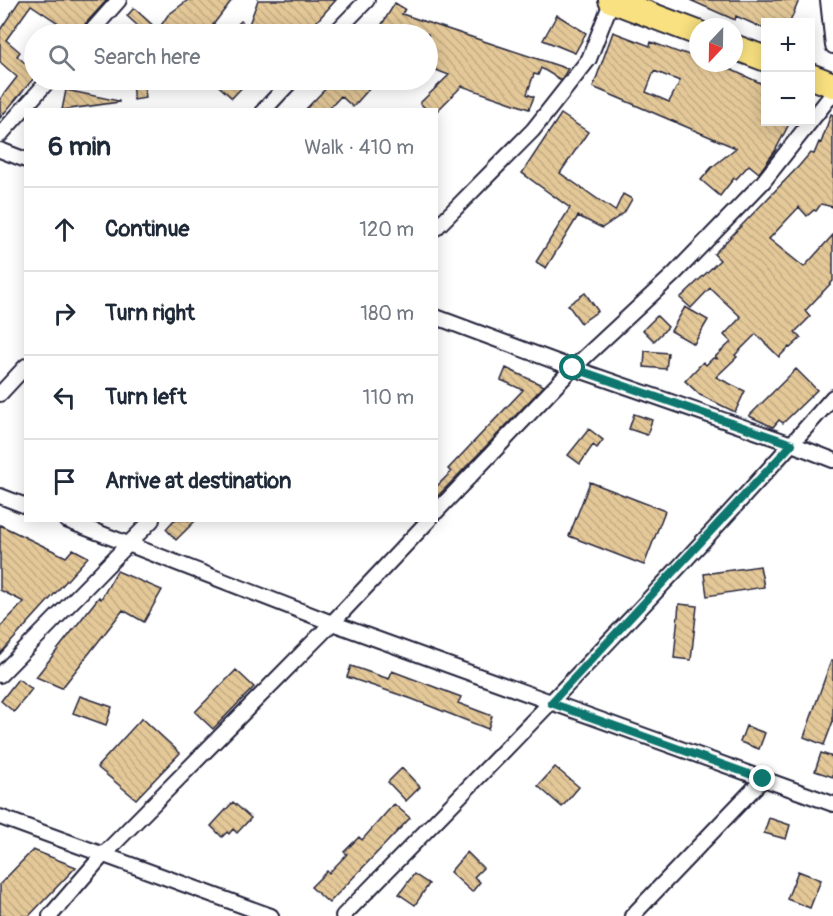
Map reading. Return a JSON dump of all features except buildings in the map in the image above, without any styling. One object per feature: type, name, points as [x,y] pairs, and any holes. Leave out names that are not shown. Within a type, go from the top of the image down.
[{"type":"highway","points":[[611,0],[689,30]]},
{"type":"highway","points":[[743,50],[761,57]]},
{"type":"highway","points":[[815,78],[833,85]]},
{"type":"street","points":[[98,24],[119,0]]},
{"type":"street","points":[[344,24],[367,0]]},
{"type":"street","points":[[438,226],[533,130],[589,59],[611,0]]},
{"type":"street","points":[[828,0],[833,45]]},
{"type":"street","points":[[24,108],[40,90]]},
{"type":"street","points":[[266,108],[283,90]]},
{"type":"street","points":[[438,510],[573,368],[674,274],[763,182],[833,93]]},
{"type":"street","points":[[0,135],[24,108]]},
{"type":"street","points":[[0,150],[24,159]]},
{"type":"street","points":[[438,318],[833,460]]},
{"type":"street","points":[[0,394],[24,368]]},
{"type":"street","points":[[343,916],[551,703],[833,397]]},
{"type":"street","points":[[0,496],[24,505]]},
{"type":"street","points":[[71,522],[332,623],[833,804]]},
{"type":"street","points":[[0,675],[150,522]]},
{"type":"street","points":[[50,916],[102,856],[332,623],[427,522]]},
{"type":"street","points":[[632,916],[763,779]]},
{"type":"street","points":[[0,817],[271,916]]},
{"type":"route","points":[[573,368],[792,444],[551,703],[763,779]]}]
